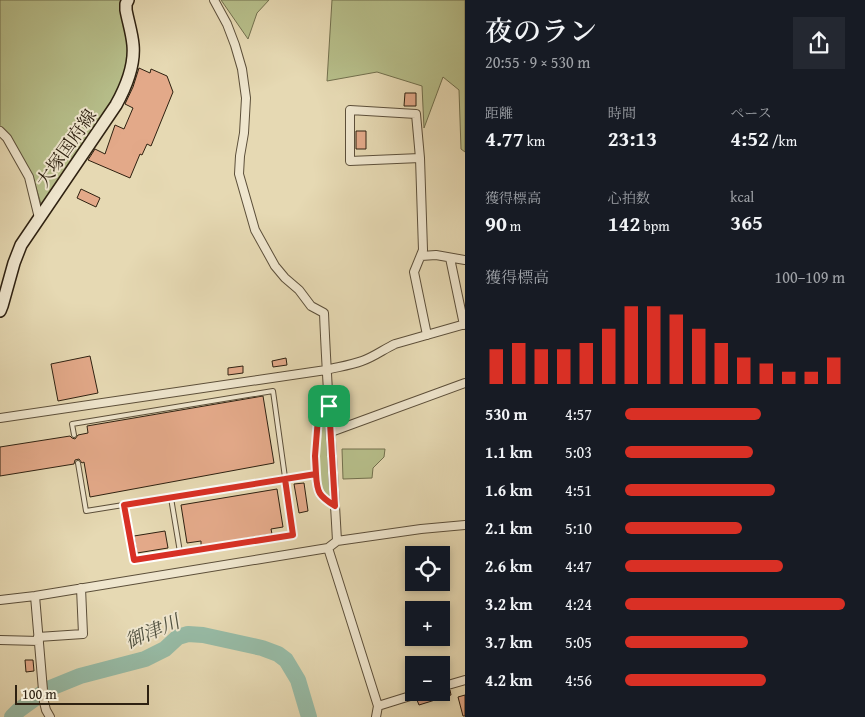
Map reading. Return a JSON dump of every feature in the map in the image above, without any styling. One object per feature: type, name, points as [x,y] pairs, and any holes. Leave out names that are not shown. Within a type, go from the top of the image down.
[{"type":"main road","name":"大塚国府線","points":[[0,310],[21,245],[124,92],[130,76],[133,46],[126,10],[128,0]]},
{"type":"street","points":[[214,0],[227,24],[242,69],[246,98],[239,174],[255,230],[284,278],[299,290],[311,306],[324,313],[337,541]]},
{"type":"street","points":[[420,158],[350,161],[350,110],[416,114],[420,158],[423,250],[414,272],[427,335]]},
{"type":"street","points":[[0,131],[14,148],[29,177],[39,218]]},
{"type":"street","points":[[421,256],[436,255],[465,260]]},
{"type":"street","points":[[0,418],[326,370],[362,361],[386,348],[464,324],[450,258]]},
{"type":"street","points":[[331,432],[465,383]]},
{"type":"street","points":[[0,600],[35,596],[328,548],[337,541],[465,525]]},
{"type":"street","points":[[328,548],[378,706],[376,717]]},
{"type":"street","points":[[0,640],[38,639],[83,634],[81,588]]},
{"type":"street","points":[[35,596],[46,715]]},
{"type":"street","points":[[450,684],[465,680]]},
{"type":"street","points":[[378,706],[405,698]]},
{"type":"lane","points":[[74,435],[72,424],[273,391],[293,535],[134,560],[124,505]]},
{"type":"lane","points":[[329,406],[324,408],[318,418],[315,456],[316,474],[319,493],[335,506]]},
{"type":"lane","points":[[78,463],[86,511],[316,474]]},
{"type":"lane","points":[[171,498],[180,552]]},
{"type":"green space","points":[[0,0],[123,0],[129,48],[128,60],[119,91],[43,204],[41,204],[32,174],[8,136],[0,127]]},
{"type":"green space","points":[[221,0],[269,0],[257,13],[248,39]]},
{"type":"green space","points":[[332,0],[465,0],[465,152],[461,149],[459,90],[443,77],[424,128],[422,86],[377,72],[327,81]]},
{"type":"green space","points":[[325,413],[330,496],[328,497],[321,490],[319,484],[318,453],[321,420]]},
{"type":"green space","points":[[342,449],[385,449],[384,457],[373,468],[372,478],[343,479]]},
{"type":"building","points":[[139,68],[150,73],[151,69],[167,76],[173,92],[151,146],[147,144],[142,155],[140,154],[130,178],[88,160],[95,149],[105,154],[115,125],[124,129],[133,108],[125,104]]},
{"type":"building","points":[[405,93],[416,93],[416,106],[404,106]]},
{"type":"building","points":[[356,131],[366,131],[366,149],[356,149]]},
{"type":"building","points":[[81,189],[100,198],[96,207],[77,198]]},
{"type":"building","points":[[90,356],[98,393],[58,401],[51,364]]},
{"type":"building","points":[[286,358],[287,365],[273,367],[272,361]]},
{"type":"building","points":[[243,366],[243,373],[228,375],[228,368]]},
{"type":"building","points":[[263,396],[274,463],[90,497],[84,462],[82,463],[79,459],[75,460],[74,464],[0,476],[0,447],[70,436],[75,439],[78,435],[88,433],[87,426]]},
{"type":"building","points":[[304,483],[308,511],[299,513],[294,484]]},
{"type":"building","points":[[277,489],[283,527],[271,529],[272,534],[201,546],[201,541],[187,543],[181,505]]},
{"type":"building","points":[[165,531],[168,548],[137,553],[134,536]]},
{"type":"building","points":[[25,660],[33,660],[34,671],[26,672]]},
{"type":"building","points":[[465,695],[465,716],[463,716],[458,697]]},
{"type":"building","points":[[417,701],[432,701],[419,705]]},
{"type":"waterway","name":"御津川","points":[[12,717],[48,689],[80,676],[145,659],[165,649],[178,637],[188,634],[203,635],[262,648],[278,654],[286,660],[298,680],[309,717]]},
{"type":"route","points":[[329,406],[324,408],[318,418],[315,456],[316,474],[285,479],[293,535],[134,560],[124,505],[316,474],[319,493],[335,506],[329,406]]}]
